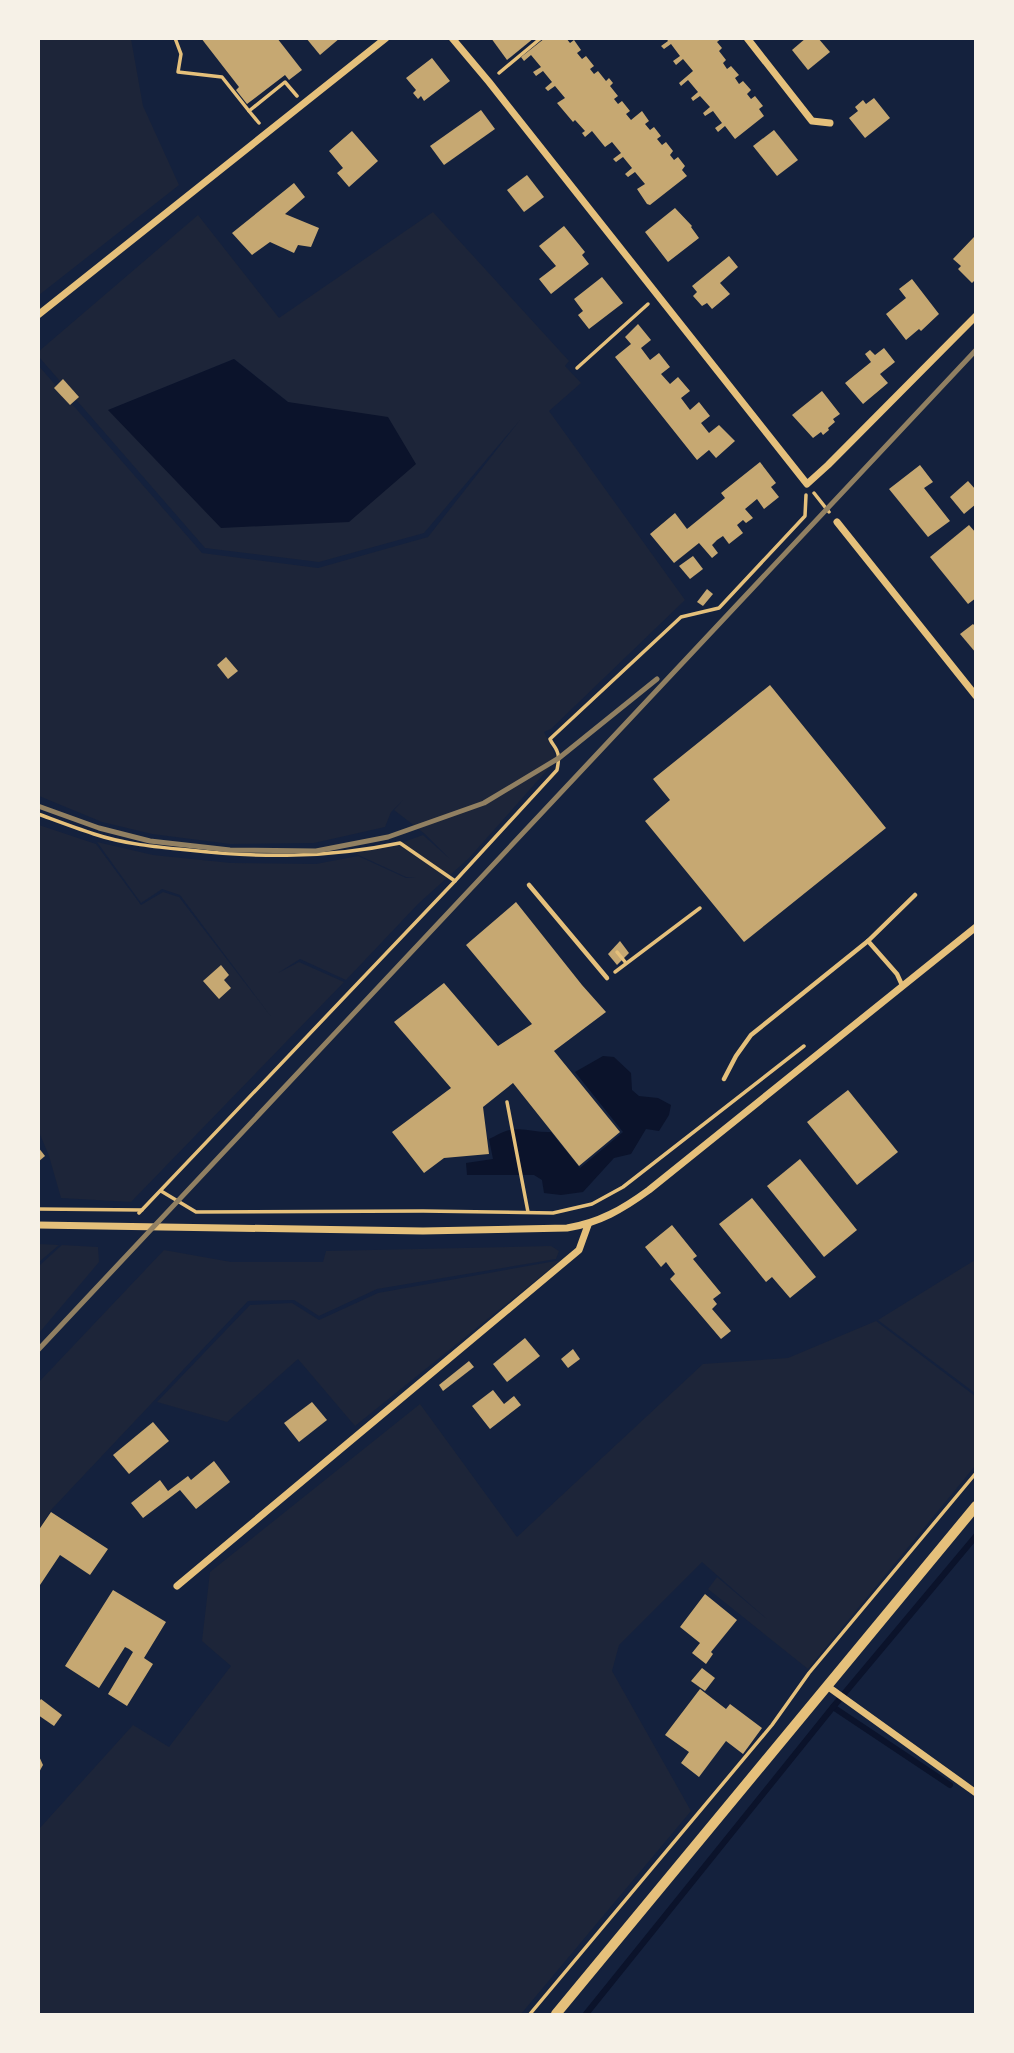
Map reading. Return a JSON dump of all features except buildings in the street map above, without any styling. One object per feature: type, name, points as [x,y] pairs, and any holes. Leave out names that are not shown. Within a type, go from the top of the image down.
[{"type":"street","points":[[38,314],[386,38]]},
{"type":"street","points":[[452,38],[807,484],[828,466],[975,316]]},
{"type":"street","points":[[747,38],[811,121],[830,123]]},
{"type":"street","points":[[837,522],[975,696]]},
{"type":"street","points":[[38,1225],[423,1231],[567,1228],[588,1225],[627,1206],[649,1190],[975,927]]},
{"type":"street","points":[[177,1586],[579,1250],[588,1225]]},
{"type":"street","points":[[556,2014],[975,1506]]},
{"type":"street","points":[[827,1686],[975,1793]]},
{"type":"lane","points":[[529,885],[607,978]]},
{"type":"lane","points":[[724,1079],[751,1035],[869,940],[915,895]]},
{"type":"lane","points":[[869,940],[897,974],[903,986]]},
{"type":"path","points":[[175,38],[181,54],[178,72],[222,77],[267,133]]},
{"type":"path","points":[[489,82],[541,38]]},
{"type":"path","points":[[249,111],[285,82],[303,104]]},
{"type":"path","points":[[577,368],[644,307]]},
{"type":"path","points":[[38,1209],[142,1210],[557,771],[559,758],[550,739],[681,617],[719,608],[805,516],[807,484]]},
{"type":"path","points":[[38,814],[95,835],[140,844],[230,855],[317,855],[400,843],[455,881]]},
{"type":"path","points":[[607,978],[700,908]]},
{"type":"path","points":[[617,952],[626,963]]},
{"type":"path","points":[[161,1191],[196,1212],[553,1213],[592,1204],[622,1187],[809,1042]]},
{"type":"path","points":[[507,1102],[528,1212]]},
{"type":"path","points":[[530,2014],[772,1725],[810,1674],[975,1473]]},
{"type":"shaded area","points":[[39,38],[131,39],[143,106],[179,185],[39,295]]},
{"type":"shaded area","points":[[433,212],[569,361],[565,366],[581,383],[549,411],[685,600],[551,729],[544,732],[557,759],[469,858],[418,904],[346,980],[300,959],[278,973],[299,962],[344,982],[131,1202],[61,1198],[39,1132],[39,825],[96,844],[141,905],[163,892],[179,897],[272,1018],[180,895],[162,889],[141,903],[97,842],[153,855],[231,863],[316,864],[358,856],[406,878],[416,877],[406,877],[354,853],[390,847],[423,835],[450,859],[425,834],[394,810],[403,800],[391,812],[385,827],[314,843],[230,844],[152,834],[102,822],[39,796],[38,365],[202,553],[318,568],[428,537],[520,420],[424,533],[319,562],[205,548],[39,357],[38,352],[198,215],[279,318]],"holes":[[[234,359],[288,402],[109,410]]]},
{"type":"shaded area","points":[[234,359],[288,402],[388,417],[416,464],[349,522],[221,528],[108,410]]},
{"type":"shaded area","points":[[603,1056],[614,1057],[631,1073],[632,1090],[639,1096],[658,1098],[671,1105],[669,1115],[659,1131],[646,1129],[631,1154],[614,1158],[583,1192],[561,1195],[544,1193],[542,1180],[534,1175],[467,1175],[466,1163],[493,1159],[489,1139],[507,1131],[520,1129],[551,1132],[580,1168],[623,1132],[575,1072]]},
{"type":"shaded area","points":[[39,1244],[59,1245],[39,1262]]},
{"type":"shaded area","points":[[62,1245],[98,1247],[99,1262],[39,1333],[39,1266]]},
{"type":"shaded area","points":[[551,1246],[559,1251],[556,1259],[377,1289],[319,1316],[294,1300],[248,1301],[51,1510],[39,1529],[39,1382],[164,1250],[231,1262],[323,1262],[326,1251]]},
{"type":"shaded area","points":[[561,1260],[355,1426],[298,1359],[227,1422],[157,1402],[250,1305],[292,1303],[319,1320],[378,1293]]},
{"type":"shaded area","points":[[975,1260],[975,1393],[878,1320]]},
{"type":"shaded area","points":[[876,1321],[975,1396],[975,1466],[808,1669],[708,1589],[717,1577],[768,1620],[702,1562],[619,1645],[612,1671],[691,1811],[521,2014],[39,2014],[39,1829],[133,1725],[169,1747],[231,1666],[202,1641],[210,1572],[420,1404],[517,1537],[703,1364],[788,1358]]},
{"type":"waterway","points":[[586,2014],[833,1707],[976,1536]]},
{"type":"waterway","points":[[833,1707],[950,1785]]},
{"type":"railway","points":[[38,1350],[976,350]]},
{"type":"railway","points":[[38,806],[99,828],[150,841],[230,850],[316,851],[388,837],[484,803],[559,758],[657,679]]}]
